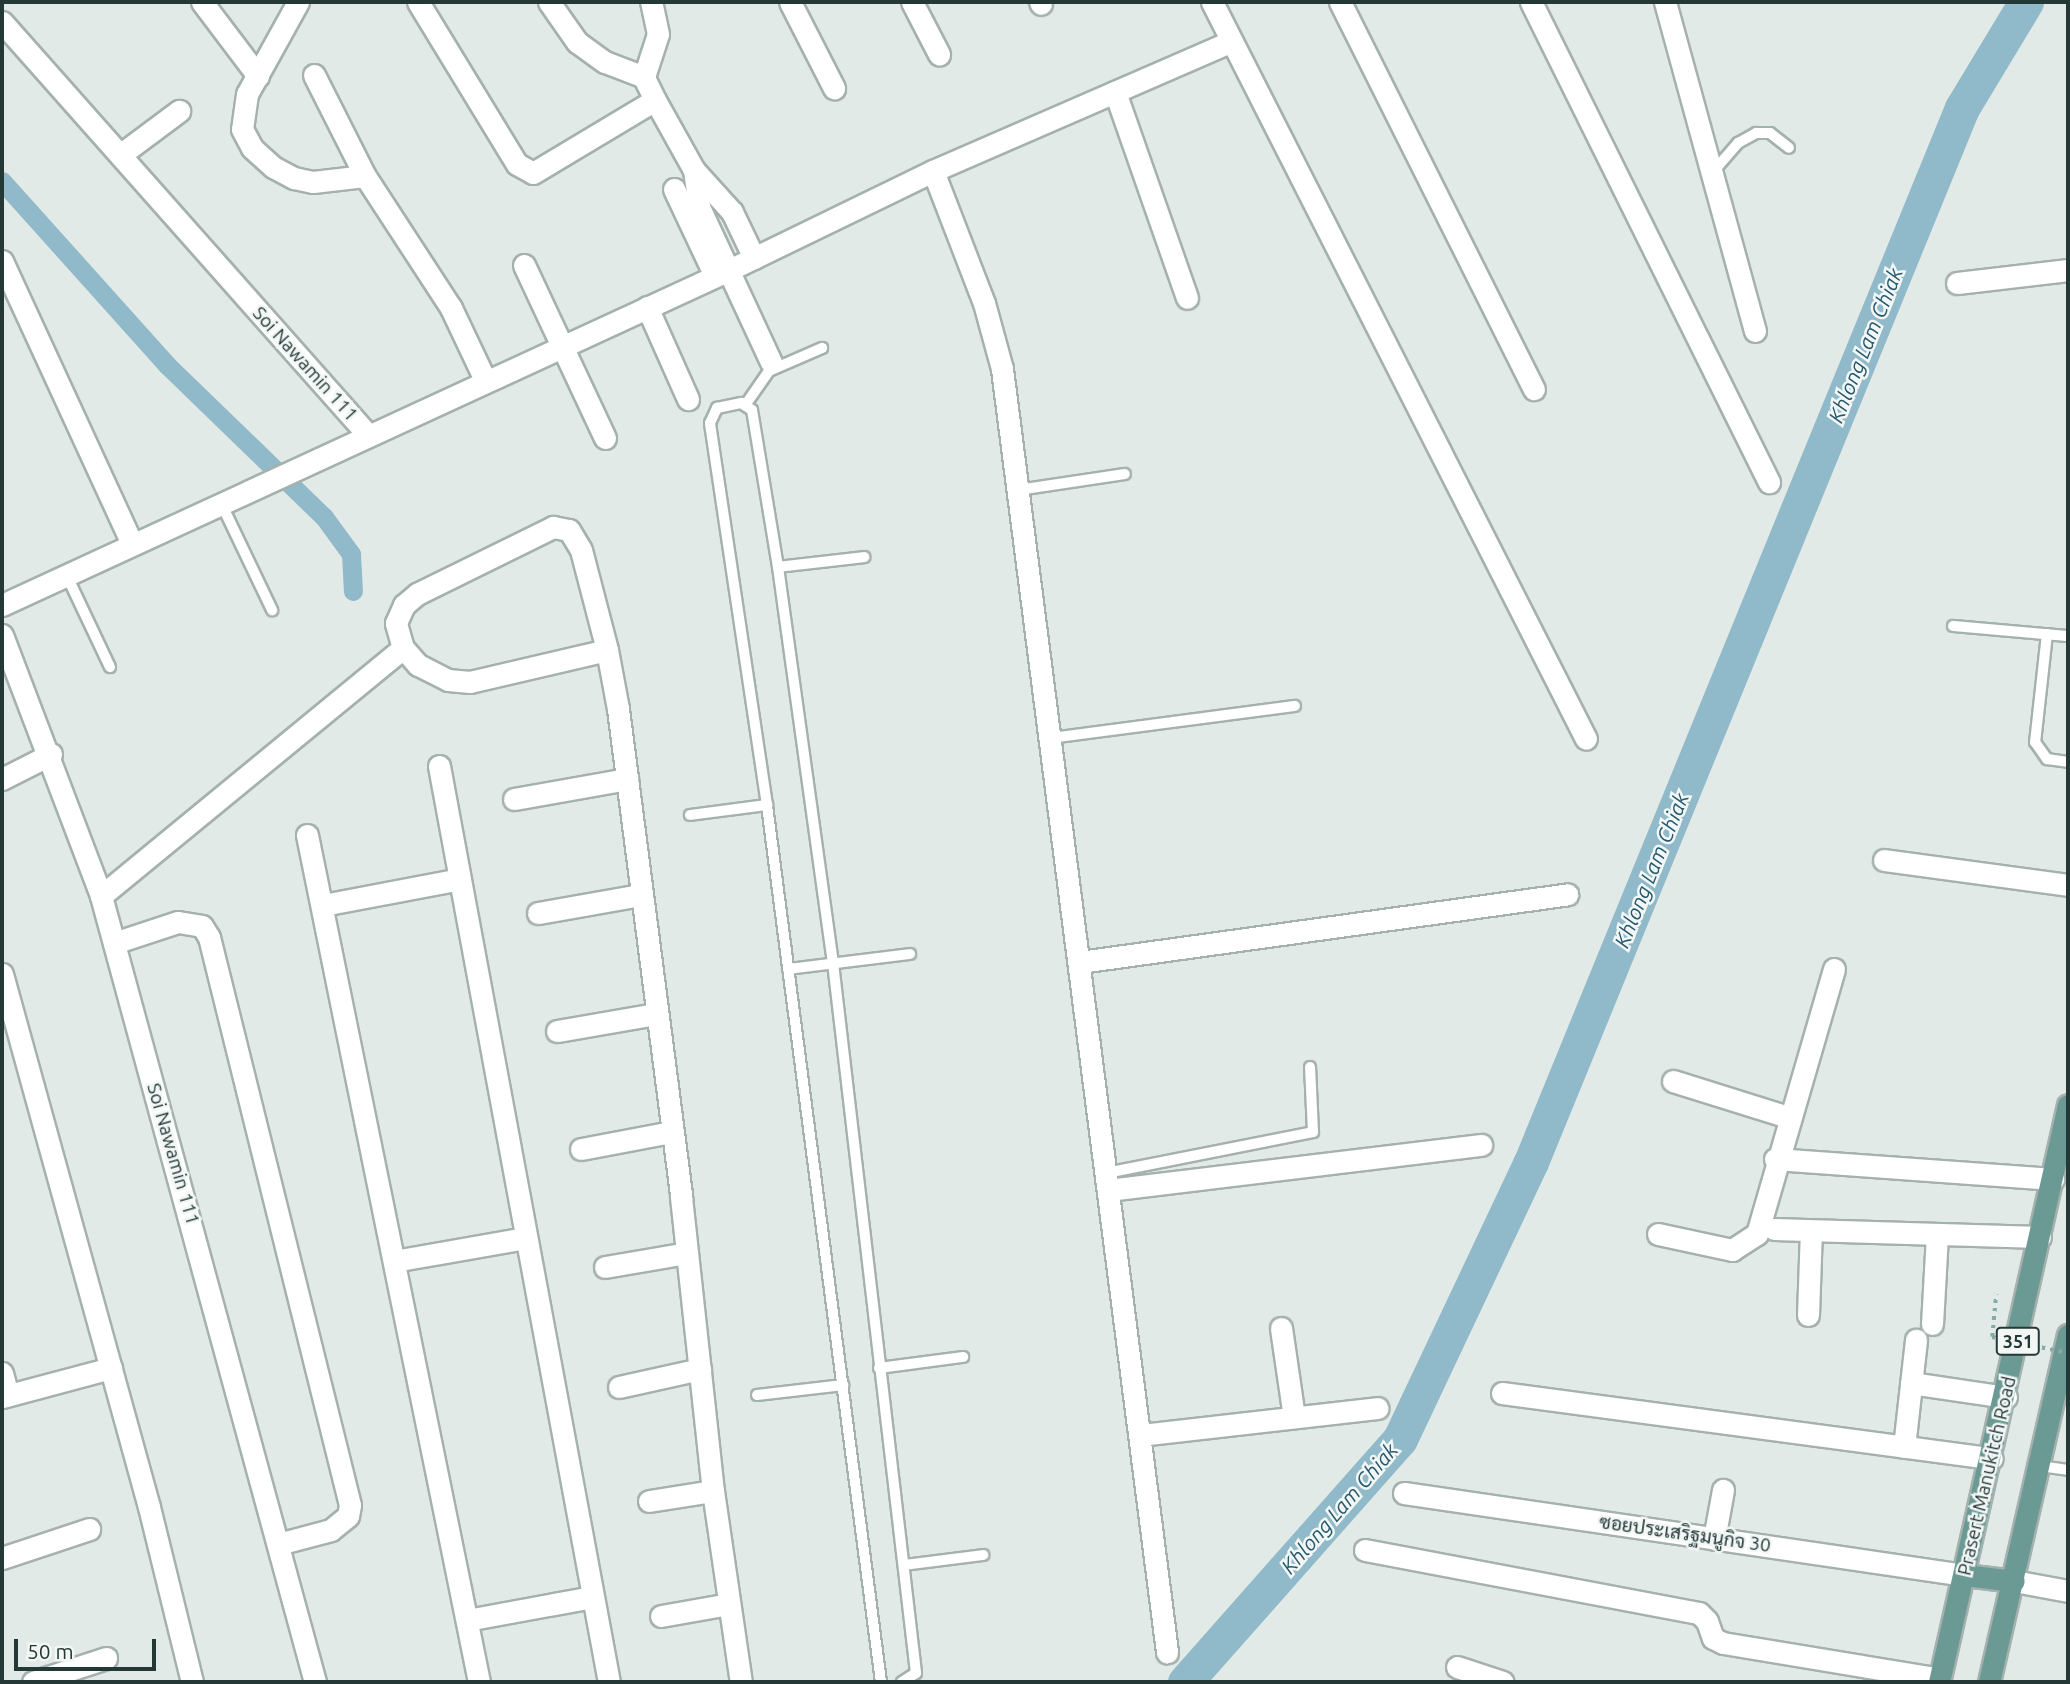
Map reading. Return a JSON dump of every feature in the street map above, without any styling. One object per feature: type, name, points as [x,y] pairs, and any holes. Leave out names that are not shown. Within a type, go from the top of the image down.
[{"type":"main road","name":"Prasert Manukitch Road","points":[[1939,1680],[2006,1397],[2068,1105]]},
{"type":"main road","name":"351","points":[[1989,1682],[2068,1335]]},
{"type":"main road","points":[[1965,1575],[2014,1581]]},
{"type":"street","points":[[202,2],[258,76]]},
{"type":"street","points":[[298,2],[242,111],[242,129],[252,148],[272,167],[295,178],[313,182],[365,176]]},
{"type":"street","points":[[418,2],[526,172],[542,172],[655,100]]},
{"type":"street","points":[[549,2],[577,42],[605,62],[644,77],[694,170],[721,196],[754,258]]},
{"type":"street","points":[[644,77],[658,34],[651,2]]},
{"type":"street","points":[[790,2],[834,88]]},
{"type":"street","points":[[912,2],[939,54]]},
{"type":"street","points":[[1212,2],[1586,739]]},
{"type":"street","points":[[1340,2],[1534,389]]},
{"type":"street","points":[[1531,2],[1769,482]]},
{"type":"street","points":[[1665,2],[1755,331]]},
{"type":"street","name":"Soi Nawamin 111","points":[[2,22],[368,435],[2,605]]},
{"type":"street","points":[[368,435],[722,273],[933,171],[1230,42]]},
{"type":"street","points":[[314,75],[365,176],[435,279],[485,380]]},
{"type":"street","points":[[1115,92],[1187,298]]},
{"type":"street","points":[[120,155],[179,111]]},
{"type":"street","points":[[694,170],[699,207],[722,273]]},
{"type":"street","points":[[933,171],[984,303],[1002,369],[1167,1652]]},
{"type":"street","points":[[674,189],[771,362]]},
{"type":"street","points":[[2,261],[132,544]]},
{"type":"street","points":[[524,265],[605,438]]},
{"type":"street","points":[[1957,283],[2068,270]]},
{"type":"street","points":[[647,307],[688,400]]},
{"type":"street","points":[[607,650],[470,682],[433,677],[403,648],[396,623],[404,605],[417,594],[461,569],[564,526],[581,550],[607,650],[627,779],[687,1253],[713,1491],[741,1682]]},
{"type":"street","name":"Soi Nawamin 111","points":[[2,635],[51,754],[101,896],[315,1682]]},
{"type":"street","points":[[101,896],[403,648]]},
{"type":"street","points":[[2,779],[51,754]]},
{"type":"street","points":[[439,766],[609,1682]]},
{"type":"street","points":[[514,799],[627,779]]},
{"type":"street","points":[[307,835],[479,1682]]},
{"type":"street","points":[[1884,860],[2068,885]]},
{"type":"street","points":[[323,905],[460,879]]},
{"type":"street","points":[[1080,962],[1567,894]]},
{"type":"street","points":[[538,913],[640,895]]},
{"type":"street","points":[[114,943],[178,922],[202,926],[209,937],[350,1505],[348,1516],[331,1530],[278,1544]]},
{"type":"street","points":[[1658,1234],[1732,1250],[1748,1244],[1757,1234],[1775,1159],[1834,969]]},
{"type":"street","points":[[2,974],[111,1368],[192,1682]]},
{"type":"street","points":[[557,1031],[655,1014]]},
{"type":"street","points":[[1674,1081],[1788,1117]]},
{"type":"street","points":[[581,1149],[671,1132]]},
{"type":"street","points":[[1107,1181],[1481,1145]]},
{"type":"street","points":[[1775,1159],[2053,1180]]},
{"type":"street","points":[[1774,1229],[2040,1237]]},
{"type":"street","points":[[1808,1315],[1811,1231]]},
{"type":"street","points":[[1932,1324],[1937,1235]]},
{"type":"street","points":[[394,1261],[526,1238]]},
{"type":"street","points":[[605,1267],[687,1253]]},
{"type":"street","points":[[1281,1328],[1294,1417]]},
{"type":"street","points":[[1904,1447],[1916,1340]]},
{"type":"street","points":[[2,1373],[5,1396],[111,1368]]},
{"type":"street","points":[[619,1387],[700,1369]]},
{"type":"street","points":[[1911,1383],[2006,1397]]},
{"type":"street","points":[[1502,1393],[1992,1458]]},
{"type":"street","points":[[1141,1435],[1377,1408]]},
{"type":"street","points":[[1714,1538],[1723,1490]]},
{"type":"street","points":[[649,1501],[713,1491]]},
{"type":"street","name":"ซอยประเสริฐมนูกิจ 30","points":[[1404,1493],[1965,1575]]},
{"type":"street","points":[[2,1559],[89,1529]]},
{"type":"street","points":[[1365,1550],[1699,1613],[1707,1621],[1713,1638],[1723,1643],[1939,1680]]},
{"type":"street","points":[[2014,1581],[2068,1591]]},
{"type":"street","points":[[467,1620],[592,1597]]},
{"type":"street","points":[[661,1616],[729,1604]]},
{"type":"street","points":[[33,1682],[106,1658]]},
{"type":"street","points":[[1457,1667],[1503,1682]]},
{"type":"lane","points":[[1710,174],[1738,143],[1756,133],[1770,133],[1789,148]]},
{"type":"lane","points":[[822,348],[769,371],[746,404],[718,408],[710,423],[767,805],[881,1682]]},
{"type":"lane","points":[[746,404],[752,410],[778,567],[833,963],[916,1673],[902,1682]]},
{"type":"lane","points":[[1018,491],[1125,474]]},
{"type":"lane","points":[[221,503],[272,610]]},
{"type":"lane","points":[[778,567],[864,557]]},
{"type":"lane","points":[[66,574],[110,667]]},
{"type":"lane","points":[[1953,626],[2068,636]]},
{"type":"lane","points":[[2047,634],[2035,742],[2047,759],[2068,762]]},
{"type":"lane","points":[[1051,738],[1295,706]]},
{"type":"lane","points":[[690,815],[767,805]]},
{"type":"lane","points":[[788,970],[910,954]]},
{"type":"lane","points":[[1107,1181],[1312,1132],[1310,1067]]},
{"type":"lane","points":[[879,1368],[963,1357]]},
{"type":"lane","points":[[757,1395],[843,1385]]},
{"type":"lane","points":[[2040,1466],[2068,1470]]},
{"type":"lane","points":[[904,1565],[984,1555]]},
{"type":"path","points":[[1996,1294],[1992,1337],[2068,1353]]},
{"type":"waterway","name":"Khlong Lam Chiak","points":[[1185,1682],[1400,1439],[1531,1162],[1962,108],[2026,2]]},
{"type":"waterway","points":[[2,181],[167,365],[324,517],[351,554],[353,591]]}]
